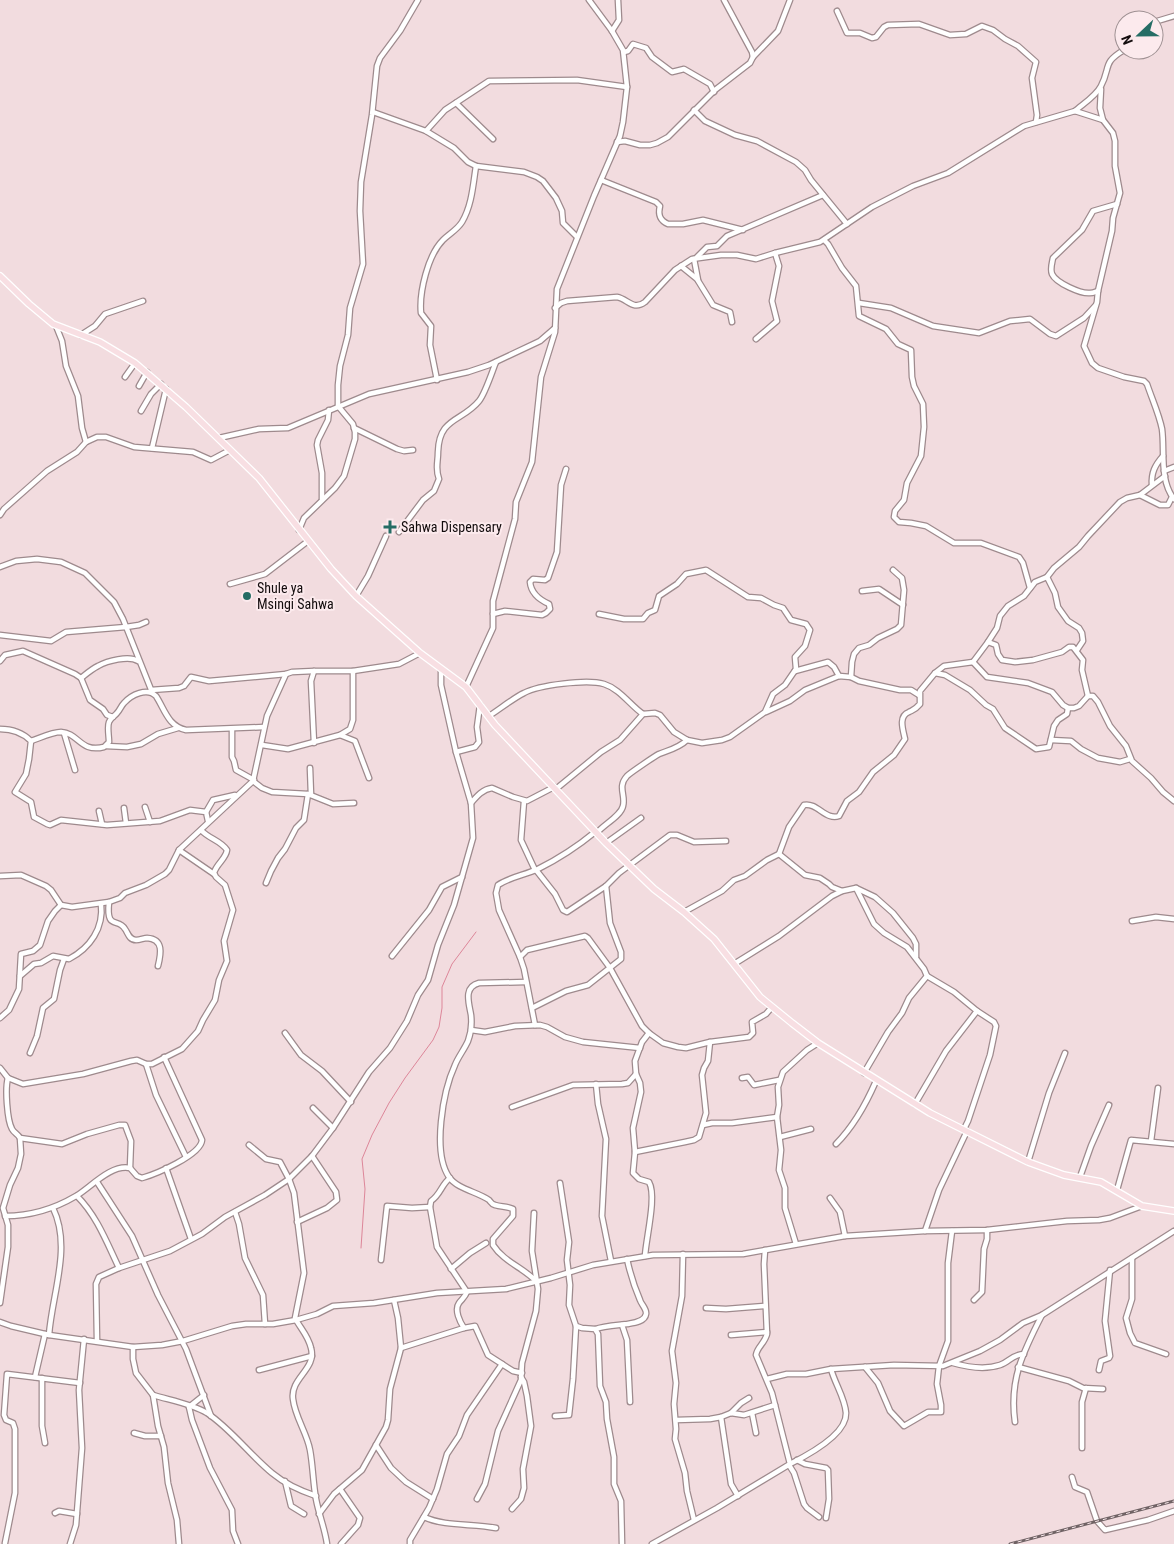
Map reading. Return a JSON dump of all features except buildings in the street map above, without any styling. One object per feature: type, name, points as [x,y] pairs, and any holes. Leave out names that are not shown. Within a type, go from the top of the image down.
[{"type":"main road","points":[[0,276],[29,304],[56,326],[100,342],[136,363],[219,438],[259,478],[308,541],[356,596],[420,653],[466,688],[489,716],[596,833],[654,889],[684,912],[714,939],[750,986],[772,1007],[818,1044],[915,1104],[1028,1162],[1052,1171],[1100,1182],[1142,1206],[1174,1211]]},
{"type":"street","points":[[413,450],[404,451],[397,449],[354,428],[338,406],[338,385],[340,366],[348,335],[350,308],[363,269],[360,211],[361,182],[373,112],[379,60],[400,31],[418,0]]},
{"type":"street","points":[[466,688],[494,622],[493,601],[516,519],[516,502],[532,462],[541,377],[555,328],[557,289],[577,236],[618,142],[623,122],[626,87],[624,52],[612,31],[589,0]]},
{"type":"street","points":[[612,31],[619,20],[618,0]]},
{"type":"street","points":[[724,0],[753,57]]},
{"type":"street","points":[[618,142],[625,141],[645,145],[657,143],[672,134],[694,110],[746,67],[778,30],[790,0]]},
{"type":"street","points":[[837,11],[847,33],[860,33],[872,38],[876,38],[884,27],[888,25],[919,24],[950,36],[966,34],[982,26],[993,30],[1004,39],[1018,46],[1036,62],[1032,78],[1037,116],[1036,122]]},
{"type":"street","points":[[624,52],[628,51],[633,44],[643,46],[652,57],[672,72],[684,69],[710,84],[714,92]]},
{"type":"street","points":[[1114,57],[1109,61],[1101,87],[1100,101],[1103,120],[1113,133],[1115,142],[1115,166],[1120,193],[1114,212],[1097,302],[1084,348],[1092,363],[1098,368],[1146,382],[1161,427],[1165,473],[1173,498],[1168,505],[1164,506],[1140,495]]},
{"type":"street","points":[[426,131],[442,113],[489,81],[577,80],[626,87]]},
{"type":"street","points":[[695,258],[737,255],[756,260],[824,240],[885,200],[913,186],[948,173],[1016,130],[1075,111],[1101,87]]},
{"type":"street","points":[[456,103],[492,139]]},
{"type":"street","points":[[694,110],[705,121],[735,135],[757,141],[796,162],[805,170],[848,224]]},
{"type":"street","points":[[1075,111],[1103,120]]},
{"type":"street","points":[[373,112],[426,131],[454,148],[468,162],[476,166],[524,172],[537,177],[543,181],[556,198],[562,211],[563,223],[577,236]]},
{"type":"street","points":[[437,380],[430,345],[431,326],[421,313],[422,288],[438,246],[459,227],[463,220],[472,194],[476,166]]},
{"type":"street","points":[[601,180],[656,202],[660,206],[659,216],[668,224],[683,224],[703,220],[743,230]]},
{"type":"street","points":[[556,308],[566,300],[617,297],[638,306],[645,302],[681,266],[695,258],[708,246],[717,246],[724,238],[823,195]]},
{"type":"street","points":[[1098,291],[1085,292],[1068,287],[1055,279],[1051,272],[1052,262],[1053,258],[1082,230],[1093,211],[1118,204]]},
{"type":"street","points":[[824,240],[855,284],[860,316],[886,329],[898,344],[911,350],[912,377],[914,386],[923,404],[924,427],[921,456],[908,483],[904,500],[895,511],[895,520],[926,526],[954,543],[989,545],[1019,557],[1023,562],[1030,588]]},
{"type":"street","points":[[756,339],[777,321],[772,301],[779,266],[775,253]]},
{"type":"street","points":[[695,258],[698,281]]},
{"type":"street","points":[[681,266],[698,281],[713,305],[730,312],[732,322]]},
{"type":"street","points":[[81,335],[95,326],[105,314],[143,301]]},
{"type":"street","points":[[859,302],[890,308],[933,326],[979,333],[1010,321],[1030,319],[1050,334],[1056,336],[1084,318],[1097,302]]},
{"type":"street","points":[[56,326],[62,341],[66,366],[78,396],[82,428],[86,442]]},
{"type":"street","points":[[219,438],[259,429],[288,428],[376,392],[468,372],[496,362],[540,341],[555,328]]},
{"type":"street","points":[[399,532],[423,500],[433,492],[439,479],[436,468],[438,444],[443,430],[478,402],[496,362]]},
{"type":"street","points":[[124,378],[136,363]]},
{"type":"street","points":[[139,386],[147,372]]},
{"type":"street","points":[[141,411],[152,392],[161,384]]},
{"type":"street","points":[[152,448],[166,389]]},
{"type":"street","points":[[322,499],[322,473],[317,445],[328,420],[329,410]]},
{"type":"street","points":[[299,530],[304,518],[335,488],[344,476],[355,436],[354,428]]},
{"type":"street","points":[[0,515],[2,507],[35,480],[57,463],[77,452],[86,442],[97,437],[106,437],[128,446],[194,452],[211,460],[230,450]]},
{"type":"street","points":[[1152,485],[1151,476],[1157,462],[1163,456]]},
{"type":"street","points":[[684,912],[722,891],[734,880],[745,876],[779,854],[789,827],[804,805],[810,805],[831,817],[839,816],[847,801],[859,792],[873,772],[894,755],[904,739],[902,719],[907,712],[914,710],[920,704],[919,695],[922,687],[935,673],[944,666],[973,662],[997,628],[1004,609],[1012,602],[1024,596],[1035,582],[1047,577],[1054,568],[1079,548],[1120,502],[1140,495],[1174,467]]},
{"type":"street","points":[[493,614],[505,611],[542,615],[550,609],[549,604],[539,599],[530,584],[533,579],[545,580],[548,578],[556,556],[561,487],[566,469]]},
{"type":"street","points":[[356,596],[368,576],[386,536]]},
{"type":"street","points":[[230,584],[265,574],[308,541]]},
{"type":"street","points":[[0,567],[13,562],[37,559],[61,562],[80,570],[90,577],[114,602],[152,691],[171,722],[178,728],[186,730],[264,727]]},
{"type":"street","points":[[599,614],[624,619],[643,619],[648,613],[655,610],[659,596],[677,584],[686,574],[706,570],[748,597],[762,598],[783,608],[791,620],[806,624],[810,630],[806,642],[796,657],[795,671],[785,685],[773,694],[765,712]]},
{"type":"street","points":[[851,677],[852,662],[856,651],[900,626],[902,621],[903,583],[899,574],[893,570]]},
{"type":"street","points":[[1047,577],[1055,593],[1058,607],[1068,621],[1079,628],[1082,633],[1083,641],[1077,650]]},
{"type":"street","points":[[862,591],[879,590],[903,605]]},
{"type":"street","points":[[0,635],[51,641],[68,632],[126,627],[146,622]]},
{"type":"street","points":[[988,642],[995,643],[1000,657],[1007,662],[1034,660],[1062,652],[1071,646],[1077,650],[1083,660],[1082,670],[1088,696]]},
{"type":"street","points":[[0,661],[5,655],[23,651],[42,661],[59,666],[81,678],[90,700],[113,717]]},
{"type":"street","points":[[106,746],[109,742],[109,723],[126,701],[138,694],[179,688],[184,686],[190,677],[209,681],[292,672],[353,671],[399,664],[420,653]]},
{"type":"street","points":[[81,678],[93,668],[103,664],[132,658],[139,662]]},
{"type":"street","points":[[795,671],[828,662],[834,667],[838,676]]},
{"type":"street","points":[[973,662],[987,677],[1022,682],[1052,692],[1068,708],[1079,706],[1088,696]]},
{"type":"street","points":[[97,1342],[97,1280],[119,1268],[170,1251],[289,1179],[312,1156],[351,1102],[369,1072],[394,1042],[407,1021],[418,995],[428,980],[438,945],[464,876],[473,838],[471,803],[456,752],[441,685],[440,669]]},
{"type":"street","points":[[314,671],[311,680],[314,743]]},
{"type":"street","points":[[262,745],[283,749],[314,743],[340,735],[352,726],[353,671]]},
{"type":"street","points":[[935,673],[945,675],[970,690],[986,705],[993,708],[1005,728],[1036,748],[1049,747],[1051,731],[1058,720],[1067,714],[1068,708]]},
{"type":"street","points":[[0,876],[21,875],[46,886],[61,905],[72,907],[109,902],[120,898],[125,892],[159,879],[169,870],[179,850],[254,780],[266,716],[286,674]]},
{"type":"street","points":[[471,803],[484,790],[492,788],[524,801],[532,800],[555,788],[601,752],[620,740],[643,714],[654,713],[660,715],[674,732],[687,740],[702,743],[730,737],[765,712],[790,702],[805,690],[838,676],[851,677],[859,681],[900,690],[911,690],[919,695]]},
{"type":"street","points":[[489,716],[521,694],[534,688],[585,681],[604,684],[614,689],[643,714]]},
{"type":"street","points":[[1088,696],[1096,698],[1110,726],[1126,746],[1130,759],[1174,801]]},
{"type":"street","points":[[456,752],[475,746],[479,742],[477,727],[480,705]]},
{"type":"street","points":[[31,741],[54,733],[64,733],[72,736],[86,747],[127,747],[141,744],[158,734],[178,728]]},
{"type":"street","points":[[0,729],[8,729],[15,733],[24,734],[31,741]]},
{"type":"street","points":[[232,729],[232,757],[236,770],[254,780],[262,788],[272,792],[288,791],[310,795],[333,804],[354,803]]},
{"type":"street","points":[[64,733],[76,770]]},
{"type":"street","points":[[340,735],[355,741],[369,778]]},
{"type":"street","points":[[535,1025],[520,957],[499,910],[496,889],[498,885],[508,879],[536,870],[596,833],[622,810],[624,803],[621,792],[622,785],[628,775],[657,755],[678,747],[687,740]]},
{"type":"street","points":[[1051,740],[1071,741],[1098,758],[1120,762],[1130,759]]},
{"type":"street","points":[[31,741],[26,774],[15,792],[30,802],[34,816],[47,824],[50,825],[61,820],[102,824],[150,822],[160,821],[186,810],[206,812]]},
{"type":"street","points":[[266,882],[270,871],[291,840],[296,828],[304,820],[310,795],[310,768]]},
{"type":"street","points":[[208,821],[206,812],[213,800],[237,795]]},
{"type":"street","points":[[524,801],[521,840],[536,870],[565,912],[606,886],[647,851],[670,836],[677,835],[694,842],[726,841]]},
{"type":"street","points":[[124,808],[126,823]]},
{"type":"street","points":[[145,808],[150,822]]},
{"type":"street","points":[[99,811],[102,824]]},
{"type":"street","points":[[606,843],[641,818]]},
{"type":"street","points":[[201,830],[207,837],[222,844],[227,850],[226,856],[215,869],[214,874]]},
{"type":"street","points":[[0,1068],[8,1078],[23,1084],[92,1072],[137,1060],[146,1064],[152,1064],[182,1049],[198,1031],[215,1000],[219,980],[226,965],[224,941],[232,907],[225,884],[214,874],[179,850]]},
{"type":"street","points":[[779,854],[805,875],[824,880],[832,887],[842,891]]},
{"type":"street","points":[[392,956],[430,910],[442,888],[464,876]]},
{"type":"street","points":[[532,1008],[566,991],[588,985],[621,959],[622,955],[610,923],[606,886]]},
{"type":"street","points":[[856,888],[874,924],[884,933],[907,947],[916,957],[927,976],[954,992],[994,1022],[996,1031],[966,1130],[938,1190],[925,1231]]},
{"type":"street","points":[[734,964],[779,936],[832,896],[842,891],[856,888],[875,897],[893,913],[913,938],[916,944],[916,957]]},
{"type":"street","points":[[109,902],[108,914],[111,920],[124,926],[131,938],[135,940],[149,938],[160,944],[161,953],[158,966]]},
{"type":"street","points":[[19,977],[34,964],[42,963],[52,956],[64,959],[74,956],[85,947],[98,932],[102,919],[101,904]]},
{"type":"street","points":[[0,1018],[13,1004],[19,989],[21,954],[40,945],[48,921],[61,905]]},
{"type":"street","points":[[1132,921],[1156,917],[1174,919]]},
{"type":"street","points":[[520,957],[527,950],[585,936],[610,968],[637,1017],[649,1033],[673,1047],[686,1048],[710,1042],[749,1037],[753,1033],[752,1022],[766,1014],[772,1007]]},
{"type":"street","points":[[30,1052],[37,1036],[43,1008],[54,999],[64,959]]},
{"type":"street","points":[[864,1073],[888,1032],[902,1013],[909,998],[927,976]]},
{"type":"street","points":[[526,982],[480,983],[472,986],[470,989],[468,997],[471,1030],[466,1046],[454,1066],[444,1102],[441,1151],[450,1178],[454,1183],[489,1200],[494,1205],[504,1205],[513,1209],[514,1216],[493,1239],[493,1245],[510,1262],[532,1276],[537,1282]]},
{"type":"street","points":[[915,1104],[946,1051],[977,1011]]},
{"type":"street","points":[[471,1030],[485,1032],[515,1026],[535,1025],[547,1027],[565,1037],[583,1042],[640,1048]]},
{"type":"street","points":[[285,1033],[301,1055],[322,1071],[351,1102]]},
{"type":"street","points":[[645,1256],[652,1203],[651,1187],[649,1182],[639,1179],[633,1173],[633,1128],[641,1092],[635,1061],[649,1033]]},
{"type":"street","points":[[634,1152],[694,1140],[699,1137],[706,1114],[702,1073],[708,1061],[710,1042]]},
{"type":"street","points":[[796,1244],[785,1208],[785,1188],[779,1172],[781,1150],[777,1117],[780,1080],[783,1072],[807,1050],[818,1044]]},
{"type":"street","points":[[1028,1162],[1049,1093],[1065,1053]]},
{"type":"street","points":[[6,1216],[21,1216],[53,1208],[77,1196],[103,1176],[123,1167],[130,1168],[137,1176],[142,1178],[166,1168],[197,1150],[202,1144],[202,1140],[164,1057]]},
{"type":"street","points":[[146,1064],[156,1095],[186,1157]]},
{"type":"street","points":[[512,1107],[573,1085],[622,1084],[628,1082],[636,1074]]},
{"type":"street","points":[[742,1078],[748,1077],[753,1085],[780,1080]]},
{"type":"street","points":[[8,1078],[8,1116],[12,1130],[20,1138],[62,1144],[87,1134],[125,1125],[131,1141],[130,1168]]},
{"type":"street","points":[[836,1144],[845,1136],[868,1100],[876,1080]]},
{"type":"street","points":[[596,1084],[598,1104],[606,1139],[602,1216],[611,1261]]},
{"type":"street","points":[[1151,1141],[1158,1088]]},
{"type":"street","points":[[1080,1177],[1094,1138],[1109,1105]]},
{"type":"street","points":[[313,1108],[333,1128]]},
{"type":"street","points":[[703,1125],[765,1120],[777,1117]]},
{"type":"street","points":[[780,1137],[811,1129]]},
{"type":"street","points":[[0,1303],[8,1247],[8,1225],[3,1208],[4,1199],[18,1168],[21,1154],[20,1138]]},
{"type":"street","points":[[1117,1190],[1130,1142],[1133,1140],[1174,1144]]},
{"type":"street","points":[[249,1145],[266,1159],[280,1162],[294,1193],[304,1273],[295,1313],[296,1320],[307,1334],[312,1349],[312,1361],[300,1377],[293,1395],[296,1411],[310,1450],[319,1514],[328,1544]]},
{"type":"street","points":[[298,1222],[327,1208],[337,1200],[336,1192],[312,1156]]},
{"type":"street","points":[[166,1168],[191,1239]]},
{"type":"street","points":[[450,1178],[446,1181],[440,1193],[431,1201],[430,1207],[437,1247],[467,1292]]},
{"type":"street","points":[[97,1182],[132,1236],[182,1342],[211,1416]]},
{"type":"street","points":[[555,1416],[569,1415],[576,1326],[569,1305],[570,1284],[567,1260],[569,1242],[560,1183]]},
{"type":"street","points":[[77,1196],[107,1240],[119,1268]]},
{"type":"street","points":[[830,1198],[840,1212],[845,1236]]},
{"type":"street","points":[[381,1260],[387,1206],[430,1207]]},
{"type":"street","points":[[0,1322],[47,1334],[133,1348],[162,1346],[182,1342],[232,1326],[296,1320],[317,1314],[333,1306],[394,1300],[437,1293],[506,1289],[627,1258],[683,1254],[743,1254],[845,1236],[925,1231],[987,1230],[1067,1221],[1099,1220],[1110,1218],[1142,1206]]},
{"type":"street","points":[[35,1377],[47,1334],[60,1270],[60,1232],[57,1216],[53,1208]]},
{"type":"street","points":[[235,1212],[245,1258],[263,1295],[265,1324]]},
{"type":"street","points":[[477,1499],[485,1484],[498,1431],[521,1380],[523,1359],[536,1311],[537,1282],[532,1251],[534,1213]]},
{"type":"street","points":[[974,1300],[982,1292],[987,1230]]},
{"type":"street","points":[[865,1367],[878,1383],[890,1411],[902,1425],[906,1426],[928,1412],[941,1412],[937,1384],[940,1366],[948,1341],[948,1263],[952,1231]]},
{"type":"street","points":[[767,1379],[787,1374],[806,1374],[831,1369],[894,1364],[940,1366],[953,1362],[1000,1340],[1023,1323],[1042,1315],[1174,1231]]},
{"type":"street","points":[[451,1269],[470,1253],[486,1243]]},
{"type":"street","points":[[765,1250],[767,1332],[765,1341],[756,1354],[767,1379],[788,1453],[789,1464],[794,1473],[804,1504],[819,1516]]},
{"type":"street","points":[[683,1254],[682,1296],[672,1351],[676,1383],[674,1404],[676,1447],[685,1473],[694,1520]]},
{"type":"street","points":[[576,1326],[596,1329],[642,1320],[646,1314],[633,1286],[627,1258]]},
{"type":"street","points":[[1132,1258],[1132,1299],[1126,1318],[1130,1333],[1135,1343],[1166,1354]]},
{"type":"street","points":[[1099,1370],[1101,1361],[1110,1356],[1105,1321],[1110,1270]]},
{"type":"street","points":[[464,1328],[457,1310],[458,1304],[467,1292]]},
{"type":"street","points":[[319,1514],[328,1501],[362,1470],[388,1420],[390,1390],[401,1348],[394,1300]]},
{"type":"street","points":[[706,1308],[732,1309],[765,1306]]},
{"type":"street","points":[[1015,1422],[1013,1388],[1018,1368],[1029,1340],[1042,1315]]},
{"type":"street","points":[[622,1325],[627,1340],[630,1402]]},
{"type":"street","points":[[401,1348],[474,1326],[488,1355],[521,1375],[528,1396],[531,1426],[523,1469],[524,1488],[520,1502],[512,1509]]},
{"type":"street","points":[[596,1329],[599,1340],[600,1386],[606,1400],[607,1419],[614,1457],[614,1484],[621,1501],[622,1544]]},
{"type":"street","points":[[731,1335],[767,1332]]},
{"type":"street","points":[[70,1544],[74,1538],[77,1514],[82,1448],[80,1382],[84,1339]]},
{"type":"street","points":[[133,1348],[136,1373],[152,1395],[158,1426],[162,1436],[168,1483],[177,1520],[179,1544]]},
{"type":"street","points":[[953,1362],[971,1367],[997,1366],[1013,1356],[1024,1354]]},
{"type":"street","points":[[259,1370],[312,1356]]},
{"type":"street","points":[[410,1544],[413,1533],[433,1499],[447,1454],[459,1436],[467,1415],[502,1364]]},
{"type":"street","points":[[1018,1368],[1069,1381],[1086,1388],[1103,1389]]},
{"type":"street","points":[[652,1544],[738,1496],[829,1440],[838,1432],[845,1419],[844,1405],[831,1369]]},
{"type":"street","points":[[0,1372],[80,1382]]},
{"type":"street","points":[[4,1543],[15,1493],[15,1428],[13,1422],[6,1420],[4,1415],[7,1374]]},
{"type":"street","points":[[42,1378],[42,1426],[45,1443]]},
{"type":"street","points":[[1082,1448],[1082,1402],[1086,1388]]},
{"type":"street","points":[[152,1395],[169,1398],[211,1416],[273,1475],[298,1489],[316,1496]]},
{"type":"street","points":[[189,1407],[204,1395]]},
{"type":"street","points":[[676,1420],[721,1417],[731,1413],[749,1398]]},
{"type":"street","points":[[731,1413],[744,1415],[775,1405]]},
{"type":"street","points":[[189,1407],[210,1468],[232,1510],[233,1531],[238,1544]]},
{"type":"street","points":[[752,1413],[756,1434]]},
{"type":"street","points":[[721,1417],[731,1484],[738,1496]]},
{"type":"street","points":[[134,1433],[145,1436],[162,1436]]},
{"type":"street","points":[[376,1445],[391,1468],[406,1482],[433,1499]]},
{"type":"street","points":[[797,1460],[828,1470],[826,1518]]},
{"type":"street","points":[[1072,1477],[1075,1488],[1087,1492],[1097,1521],[1105,1530],[1148,1520],[1174,1511]]},
{"type":"street","points":[[285,1481],[291,1506],[304,1514]]},
{"type":"street","points":[[340,1489],[360,1518],[358,1525],[341,1544]]},
{"type":"street","points":[[56,1513],[59,1511],[77,1514]]},
{"type":"street","points":[[424,1517],[432,1521],[486,1525],[496,1528]]},
{"type":"waterway","points":[[361,1248],[365,1189],[362,1159],[389,1103],[433,1040],[439,1027],[442,1008],[442,987],[452,964],[476,932]]},
{"type":"railway","points":[[1010,1544],[1174,1501]]},
{"type":"place","name":"Sahwa Dispensary","points":[[390,527]]},
{"type":"place","name":"Shule ya Msingi Sahwa","points":[[247,596]]}]
